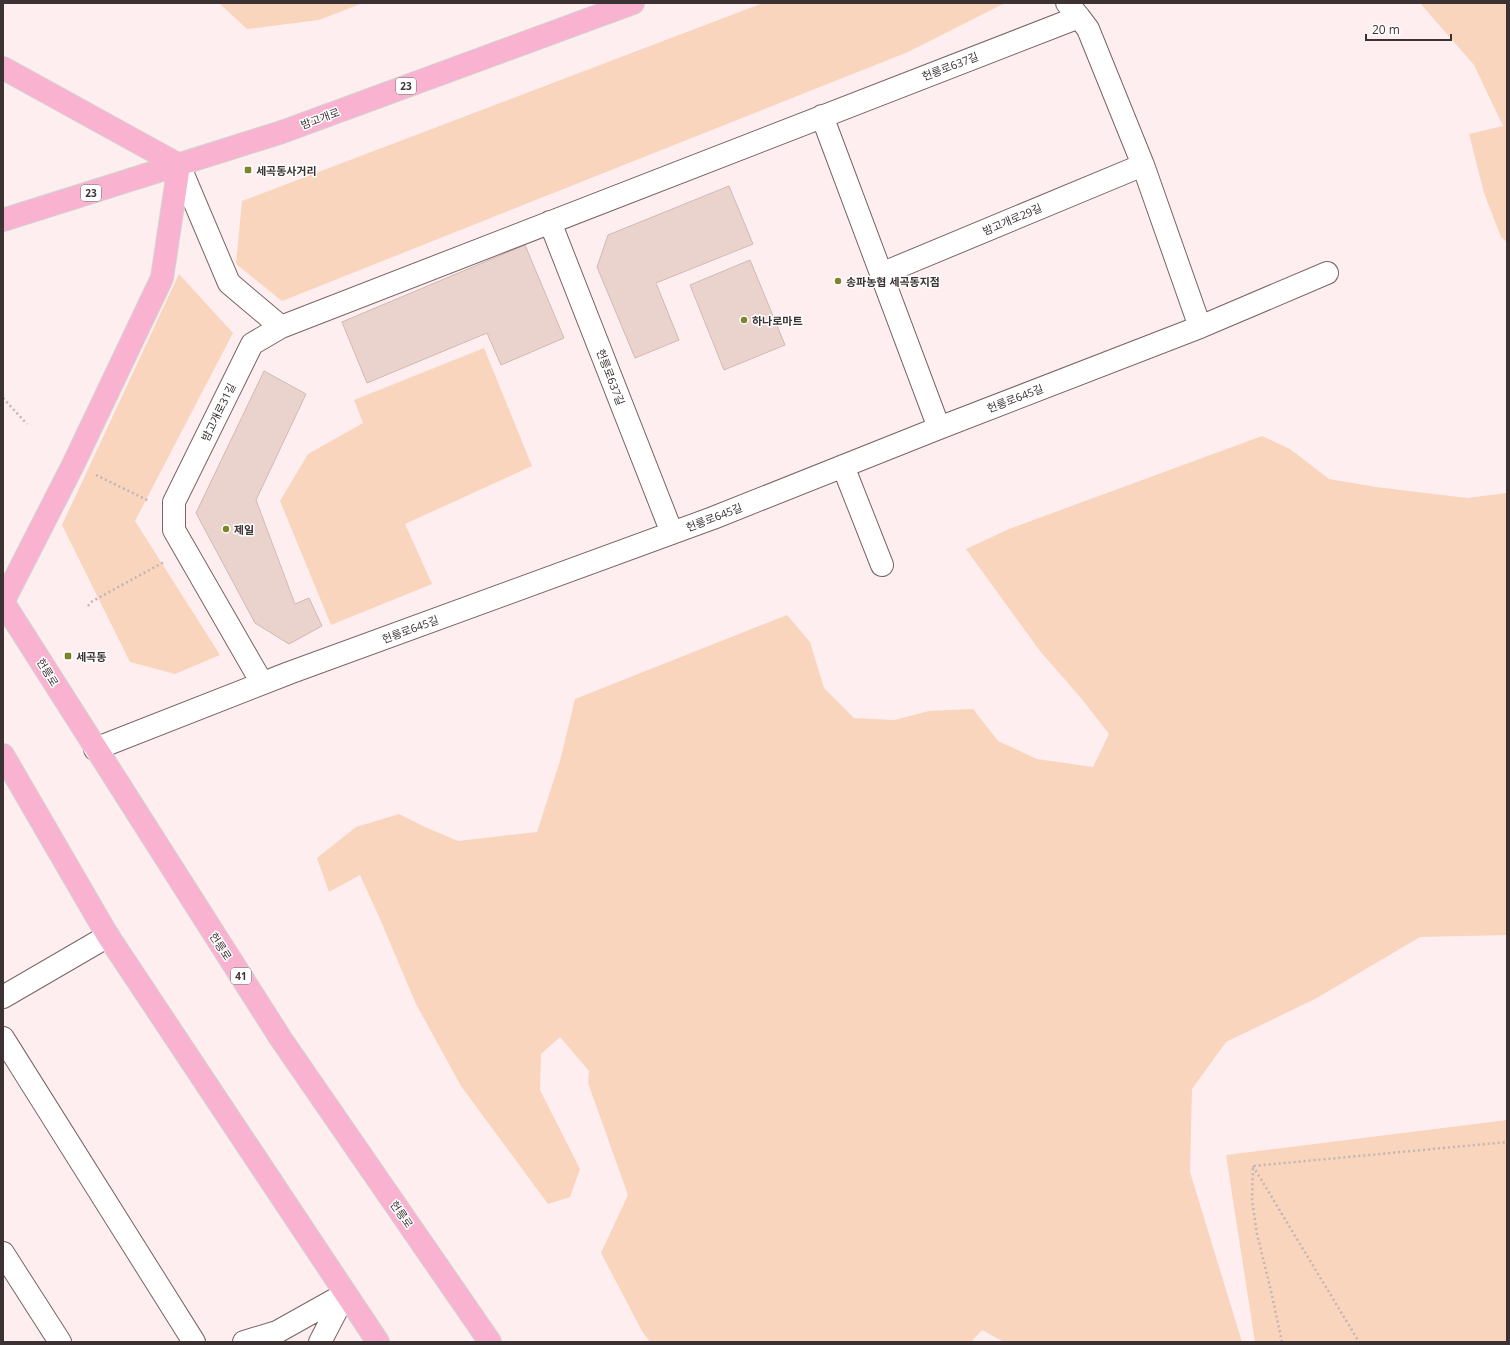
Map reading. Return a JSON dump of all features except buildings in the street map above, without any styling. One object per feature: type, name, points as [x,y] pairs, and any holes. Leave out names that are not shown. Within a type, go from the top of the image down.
[{"type":"main road","name":"밤고개로","points":[[3,220],[179,166],[282,132],[632,3]]},
{"type":"main road","points":[[3,68],[179,166],[162,278],[73,465],[3,602]]},
{"type":"main road","name":"헌릉로","points":[[3,602],[30,642],[95,749],[281,1039],[490,1342]]},
{"type":"main road","points":[[3,755],[108,936],[378,1342]]},
{"type":"street","points":[[1075,8],[1088,29],[1144,165],[1200,327]]},
{"type":"street","name":"헌릉로637길","points":[[281,327],[822,116],[1075,8]]},
{"type":"street","points":[[822,116],[939,428]]},
{"type":"street","name":"밤고개로29길","points":[[881,274],[1144,165]]},
{"type":"street","points":[[179,166],[229,283],[281,327]]},
{"type":"street","name":"헌릉로637길","points":[[550,222],[672,533]]},
{"type":"street","name":"헌릉로645길","points":[[95,749],[262,683],[672,533],[1200,327],[1328,273]]},
{"type":"street","name":"밤고개로31길","points":[[262,683],[174,530],[174,502],[252,344],[281,327]]},
{"type":"street","points":[[843,466],[882,565]]},
{"type":"street","points":[[3,997],[108,936]]},
{"type":"street","points":[[3,1038],[194,1342]]},
{"type":"street","points":[[3,1253],[60,1342]]},
{"type":"street","points":[[244,1342],[277,1332],[345,1294]]},
{"type":"street","points":[[320,1342],[345,1294]]},
{"type":"path","points":[[3,398],[27,424]]},
{"type":"path","points":[[90,472],[174,513]]},
{"type":"path","points":[[88,606],[91,602],[185,550]]},
{"type":"path","points":[[1252,1166],[1507,1142]]},
{"type":"path","points":[[1252,1166],[1252,1200],[1257,1234],[1282,1342]]},
{"type":"path","points":[[1252,1166],[1358,1342]]},
{"type":"shaded area","points":[[219,3],[363,3],[319,20],[247,29]]},
{"type":"shaded area","points":[[763,3],[1005,3],[908,52],[282,301],[236,264],[242,201]]},
{"type":"shaded area","points":[[1420,3],[1507,3],[1507,242],[1501,237],[1484,193],[1469,134],[1503,126],[1474,65]]},
{"type":"shaded area","points":[[179,274],[233,333],[135,521],[220,655],[175,674],[130,662],[62,525]]},
{"type":"shaded area","points":[[484,348],[532,466],[405,524],[432,584],[331,625],[280,501],[308,454],[363,423],[354,400]]},
{"type":"shaded area","points":[[1262,436],[1290,449],[1329,479],[1376,487],[1467,498],[1507,493],[1507,935],[1420,937],[1315,999],[1226,1042],[1192,1089],[1190,1172],[1242,1342],[1004,1342],[982,1330],[971,1342],[650,1342],[642,1331],[601,1253],[628,1195],[588,1083],[589,1071],[560,1037],[541,1054],[540,1090],[580,1169],[570,1197],[548,1204],[461,1086],[416,1004],[360,875],[329,892],[317,858],[356,827],[399,814],[458,841],[537,832],[560,761],[575,699],[787,615],[810,642],[824,688],[854,718],[895,720],[929,711],[973,709],[998,741],[1037,759],[1093,767],[1109,734],[1081,698],[1040,651],[966,549],[1009,529]]},
{"type":"shaded area","points":[[1507,1120],[1507,1342],[1255,1342],[1226,1155]]},
{"type":"place","name":"세곡동사거리","points":[[248,170]]},
{"type":"place","name":"송파농협 세곡동지점","points":[[838,281]]},
{"type":"place","name":"하나로마트","points":[[744,320]]},
{"type":"place","name":"제일","points":[[226,529]]},
{"type":"place","name":"세곡동","points":[[68,656]]}]
